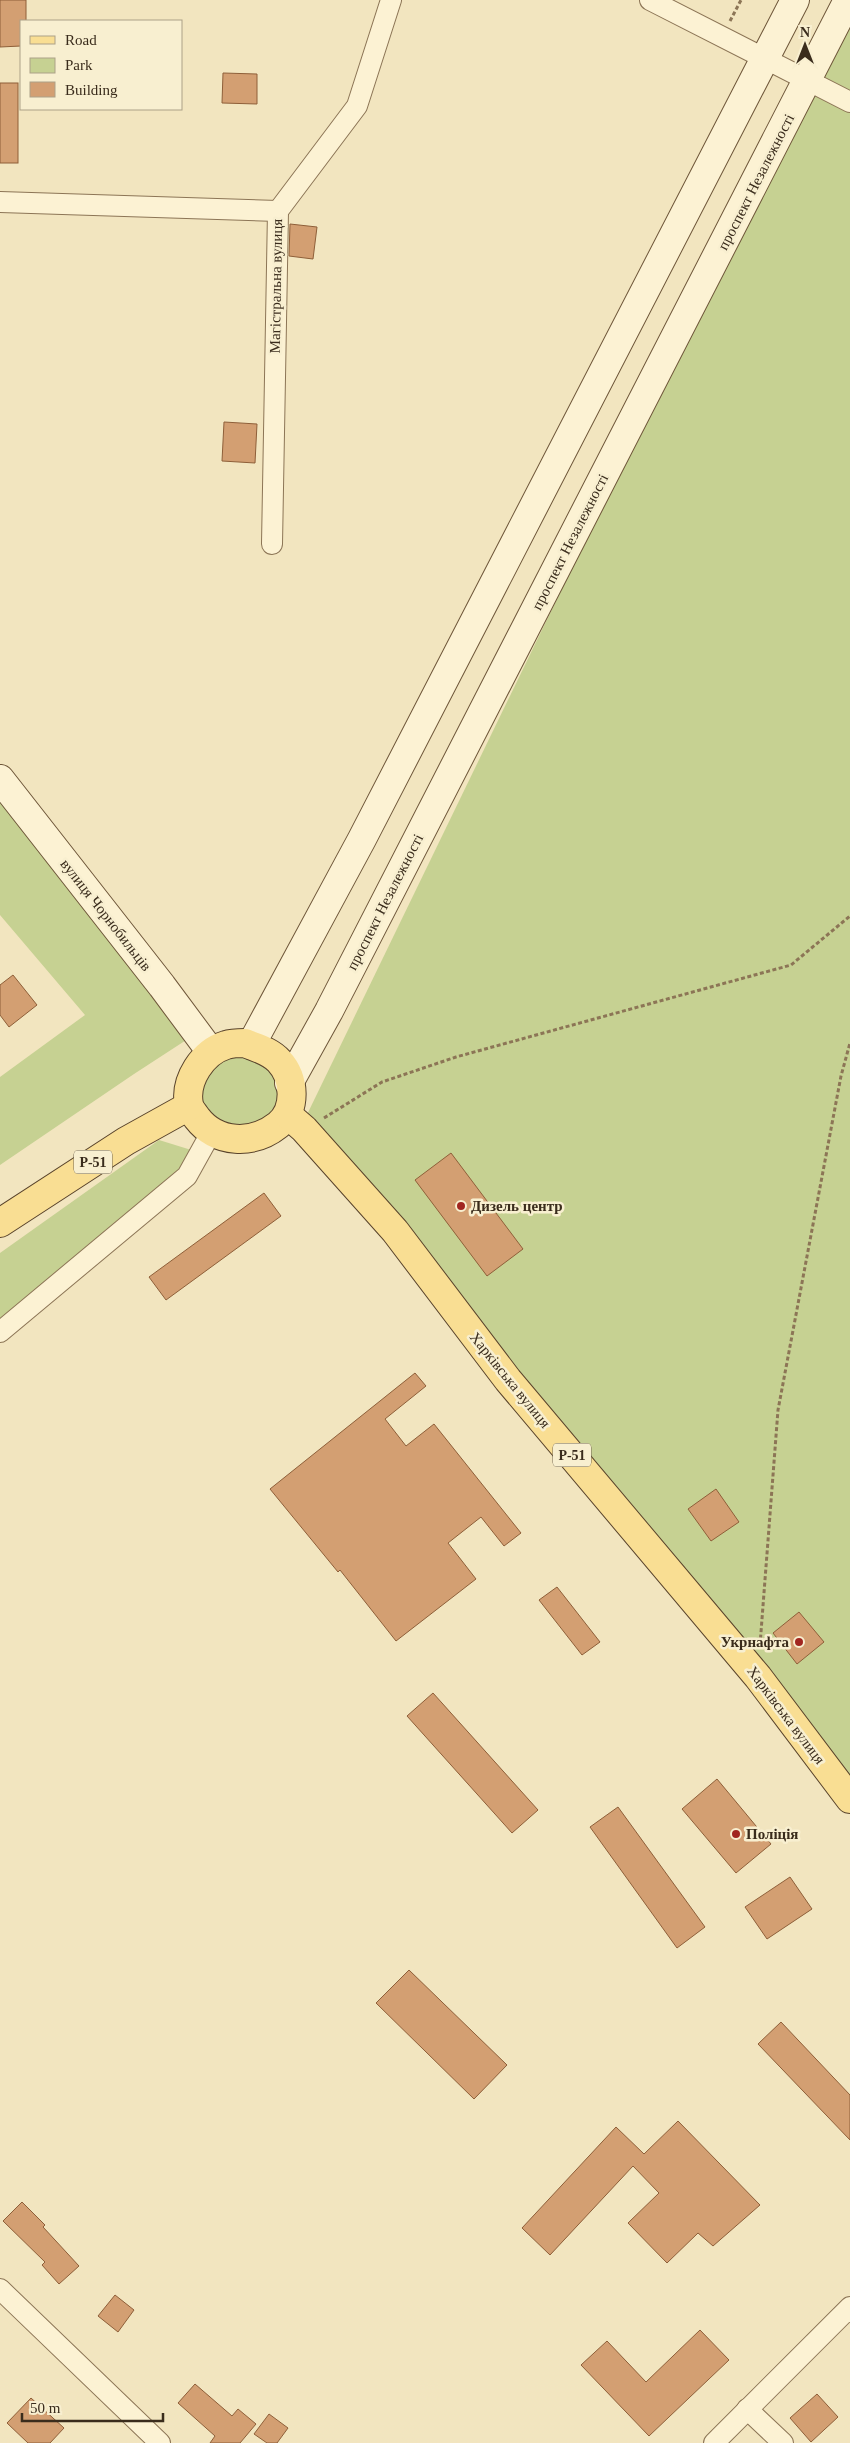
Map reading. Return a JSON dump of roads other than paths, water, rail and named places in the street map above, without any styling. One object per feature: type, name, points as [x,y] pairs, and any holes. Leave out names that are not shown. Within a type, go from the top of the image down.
[{"type":"main road","points":[[245,1043],[250,1045],[265,1050],[278,1060],[288,1073],[296,1123],[249,1139],[242,1140],[220,1136],[203,1126],[189,1106],[188,1089],[195,1071],[211,1052],[227,1044],[245,1043]]},
{"type":"main road","name":"Р-51","points":[[0,1223],[126,1141],[189,1106]]},
{"type":"main road","name":"Харківська вулиця","points":[[296,1123],[395,1231],[508,1380],[758,1676],[850,1799]]},
{"type":"street","name":"Магістральна вулиця","points":[[272,544],[278,211],[357,106],[391,0]]},
{"type":"street","points":[[650,0],[850,102]]},
{"type":"street","points":[[250,1045],[367,830],[795,0]]},
{"type":"street","name":"проспект Незалежності","points":[[290,1083],[808,81],[848,0]]},
{"type":"street","points":[[0,202],[278,211]]},
{"type":"street","name":"вулиця Чорнобильців","points":[[0,779],[162,986],[211,1052]]},
{"type":"street","points":[[0,1332],[187,1176],[212,1131]]},
{"type":"street","points":[[0,2290],[160,2443]]},
{"type":"street","points":[[714,2443],[850,2307]]},
{"type":"street","points":[[747,2409],[783,2443]]},
{"type":"place","name":"Дизель центр","points":[[461,1206]]},
{"type":"place","name":"Укрнафта","points":[[799,1642]]},
{"type":"place","name":"Поліція","points":[[736,1834]]}]
